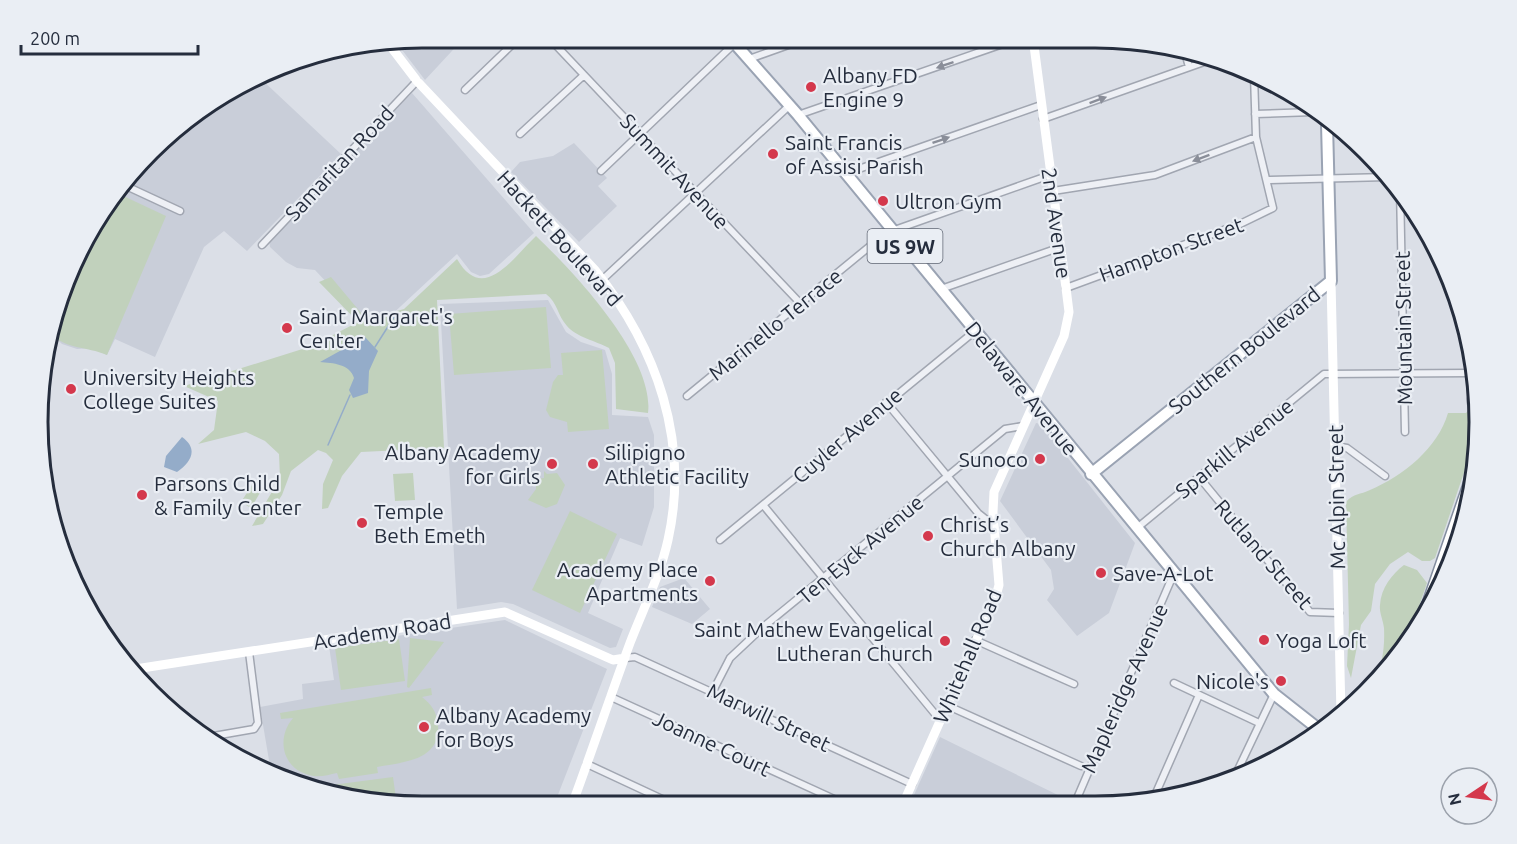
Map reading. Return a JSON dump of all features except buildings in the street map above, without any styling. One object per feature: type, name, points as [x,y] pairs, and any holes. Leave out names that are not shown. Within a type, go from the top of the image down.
[{"type":"main road","name":"Delaware Avenue","points":[[739,48],[848,175],[1091,474],[1274,694],[1314,725]]},
{"type":"main road","name":"Southern Boulevard","points":[[1091,474],[1331,281],[1327,129]]},
{"type":"street","points":[[465,90],[509,48]]},
{"type":"street","name":"Summit Avenue","points":[[558,48],[800,303]]},
{"type":"street","points":[[601,171],[724,48]]},
{"type":"street","points":[[749,59],[780,48]]},
{"type":"street","points":[[798,115],[991,48]]},
{"type":"street","name":"2nd Avenue","points":[[1034,48],[1069,312],[1064,336],[1034,402]]},
{"type":"street","name":"Hackett Boulevard","points":[[393,49],[417,81],[602,280],[636,328],[651,359],[672,428],[675,458],[674,501],[667,543],[575,796]]},
{"type":"street","points":[[1187,60],[1189,67]]},
{"type":"street","points":[[1043,119],[1200,63]]},
{"type":"street","points":[[520,134],[584,75]]},
{"type":"street","name":"Samaritan Road","points":[[262,245],[417,81]]},
{"type":"street","points":[[1254,84],[1256,137],[1268,180],[1378,177]]},
{"type":"street","points":[[602,280],[790,105]]},
{"type":"street","points":[[848,175],[1041,105]]},
{"type":"street","points":[[1255,114],[1305,112]]},
{"type":"street","points":[[1053,190],[1155,175],[1256,137]]},
{"type":"street","name":"Marinello Terrace","points":[[687,396],[886,233],[1050,175]]},
{"type":"street","name":"Hampton Street","points":[[1066,288],[1240,224],[1273,208],[1268,180]]},
{"type":"street","points":[[130,188],[180,211]]},
{"type":"street","name":"Mountain Street","points":[[1400,206],[1405,432]]},
{"type":"street","points":[[940,289],[1061,247]]},
{"type":"street","name":"Mc Alpin Street","points":[[1331,281],[1341,704]]},
{"type":"street","name":"Cuyler Avenue","points":[[720,540],[975,331]]},
{"type":"street","points":[[1333,374],[1466,373]]},
{"type":"street","name":"Sparkill Avenue","points":[[1137,528],[1324,374],[1333,374]]},
{"type":"street","points":[[886,402],[978,513],[993,525]]},
{"type":"street","name":"Whitehall Road","points":[[907,796],[999,585],[993,525],[994,492],[1034,402]]},
{"type":"street","name":"Ten Eyck Avenue","points":[[713,691],[735,652],[1005,429],[1023,426]]},
{"type":"street","points":[[1335,446],[1347,448],[1385,476]]},
{"type":"street","name":"Rutland Street","points":[[1198,477],[1310,612],[1339,614]]},
{"type":"street","points":[[764,506],[940,720]]},
{"type":"street","name":"Mapleridge Avenue","points":[[1078,796],[1174,573]]},
{"type":"street","name":"Academy Road","points":[[140,668],[506,612],[613,660],[625,658]]},
{"type":"street","points":[[975,640],[1074,684]]},
{"type":"street","points":[[218,735],[254,729],[258,723],[249,652]]},
{"type":"street","name":"Marwill Street","points":[[625,658],[635,657],[713,691],[912,784]]},
{"type":"street","points":[[1174,683],[1259,723]]},
{"type":"street","points":[[1239,768],[1274,694]]},
{"type":"street","points":[[1157,791],[1199,695]]},
{"type":"street","name":"Joanne Court","points":[[611,697],[828,796]]},
{"type":"street","points":[[946,705],[1081,766]]},
{"type":"street","points":[[587,764],[656,796]]},
{"type":"shaded area","points":[[455,48],[425,80],[401,49]]},
{"type":"shaded area","points":[[265,83],[341,154],[247,251],[224,231],[204,247],[155,357],[115,339],[107,355],[91,348],[77,349],[62,344],[57,340],[76,279],[111,214],[141,175],[175,141],[214,111]]},
{"type":"shaded area","points":[[412,93],[534,233],[489,274],[480,276],[471,272],[457,254],[373,332],[315,270],[297,268],[286,262],[270,247],[269,241]]},
{"type":"shaded area","points":[[574,143],[607,178],[598,186],[617,206],[579,242],[511,172],[520,162],[553,156]]},
{"type":"shaded area","name":"Albany Academy for Girls","points":[[548,300],[566,332],[581,342],[605,350],[612,374],[612,415],[648,417],[654,435],[654,507],[642,546],[620,538],[588,613],[623,629],[616,647],[610,648],[513,604],[501,602],[457,609],[440,304]]},
{"type":"shaded area","points":[[1036,423],[1041,424],[1135,543],[1109,613],[1077,636],[1047,600],[1054,589],[1051,570],[1000,501]]},
{"type":"shaded area","points":[[684,578],[710,609],[692,624],[652,607],[660,587]]},
{"type":"shaded area","name":"Albany Academy for Boys","points":[[505,620],[607,669],[558,796],[422,796],[373,793],[325,783],[270,763],[260,707],[303,699],[302,684],[334,680],[329,646]]},
{"type":"shaded area","points":[[940,737],[1060,796],[914,796]]},
{"type":"green space","points":[[124,196],[166,216],[107,355],[58,339],[76,279],[98,235]]},
{"type":"green space","points":[[536,236],[590,293],[626,342],[639,367],[647,391],[648,413],[616,409],[615,363],[609,348],[571,330],[546,294],[437,300],[444,448],[361,452],[342,476],[328,508],[322,509],[323,484],[333,460],[326,453],[318,450],[291,471],[282,495],[263,524],[252,526],[280,478],[279,454],[265,441],[246,432],[198,444],[214,430],[218,401],[184,386],[312,346],[358,322],[319,282],[331,277],[362,314],[372,318],[404,309],[457,259],[467,272],[477,278],[487,278],[497,273]]},
{"type":"green space","points":[[546,307],[551,368],[454,375],[449,314]]},
{"type":"green space","points":[[602,350],[609,429],[568,432],[567,422],[550,417],[546,410],[553,382],[558,375],[563,375],[561,353]]},
{"type":"green space","points":[[1469,410],[1466,465],[1435,558],[1422,561],[1408,552],[1390,564],[1375,584],[1371,611],[1361,625],[1351,678],[1347,666],[1349,624],[1346,502],[1407,469],[1428,449],[1443,426],[1448,413],[1466,413]]},
{"type":"green space","points":[[544,471],[547,474],[557,473],[565,485],[557,504],[546,508],[528,500],[536,489],[536,479],[544,478]]},
{"type":"green space","points":[[413,473],[415,500],[395,501],[393,474]]},
{"type":"green space","points":[[252,485],[261,491],[251,508],[241,502]]},
{"type":"green space","points":[[570,511],[617,534],[580,613],[532,590]]},
{"type":"green space","points":[[1404,565],[1417,570],[1427,583],[1417,612],[1381,663],[1384,628],[1380,608],[1381,599],[1382,593],[1395,573]]},
{"type":"green space","points":[[410,638],[444,642],[409,688],[407,687]]},
{"type":"green space","points":[[399,639],[405,681],[341,690],[335,648]]},
{"type":"green space","points":[[431,688],[432,695],[422,697],[435,712],[438,724],[437,736],[434,746],[419,758],[377,767],[378,773],[339,779],[337,773],[312,776],[300,771],[293,766],[284,751],[285,734],[293,718],[281,719],[280,713]]},
{"type":"green space","points":[[393,777],[395,795],[373,793],[333,785]]},
{"type":"water","points":[[365,337],[378,351],[369,371],[368,393],[353,398],[349,390],[354,378],[352,373],[340,365],[320,362]]},
{"type":"water","points":[[182,437],[192,451],[189,460],[177,472],[164,467],[166,456]]},
{"type":"waterway","points":[[375,347],[396,314]]},
{"type":"waterway","points":[[328,445],[350,395]]},
{"type":"place","name":"Albany FD Engine 9","points":[[811,87]]},
{"type":"place","name":"Saint Francis of Assisi Parish","points":[[773,154]]},
{"type":"place","name":"Ultron Gym","points":[[883,201]]},
{"type":"place","name":"Saint Margaret's Center","points":[[287,328]]},
{"type":"place","name":"University Heights College Suites","points":[[71,389]]},
{"type":"place","name":"Sunoco","points":[[1040,459]]},
{"type":"place","name":"Albany Academy for Girls","points":[[552,464]]},
{"type":"place","name":"Silipigno Athletic Facility","points":[[593,464]]},
{"type":"place","name":"Parsons Child & Family Center","points":[[142,495]]},
{"type":"place","name":"Temple Beth Emeth","points":[[362,523]]},
{"type":"place","name":"Christ’s Church Albany","points":[[928,536]]},
{"type":"place","name":"Save-A-Lot","points":[[1101,573]]},
{"type":"place","name":"Academy Place Apartments","points":[[710,581]]},
{"type":"place","name":"Yoga Loft","points":[[1264,640]]},
{"type":"place","name":"Saint Mathew Evangelical Lutheran Church","points":[[945,641]]},
{"type":"place","name":"Nicole's","points":[[1281,681]]},
{"type":"place","name":"Albany Academy for Boys","points":[[424,727]]}]
